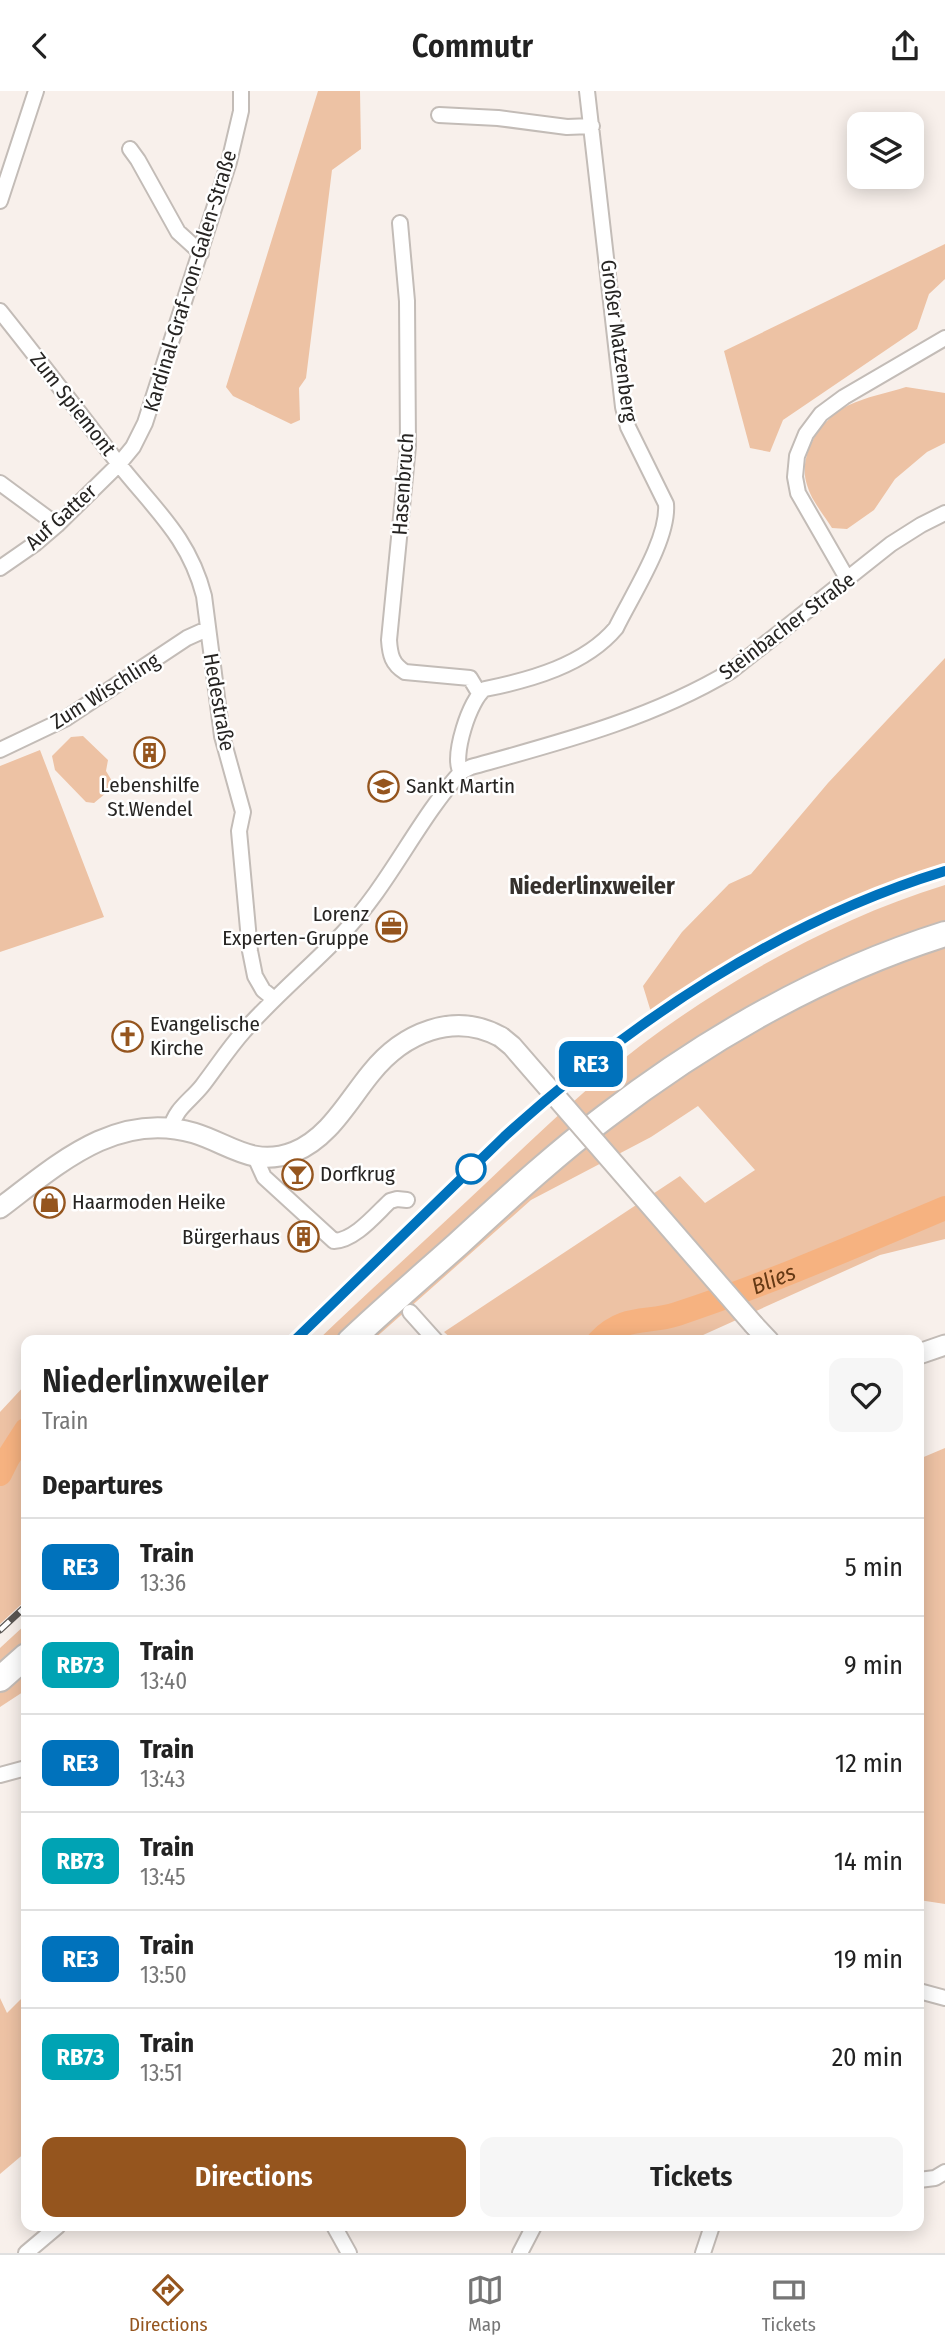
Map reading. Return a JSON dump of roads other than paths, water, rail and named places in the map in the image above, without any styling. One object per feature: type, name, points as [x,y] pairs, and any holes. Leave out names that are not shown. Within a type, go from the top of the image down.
[{"type":"highway","points":[[357,1335],[519,1189],[594,1126],[684,1060],[751,1018],[808,988],[870,961],[945,934]]},
{"type":"highway","points":[[0,1679],[21,1660]]},
{"type":"main road","points":[[0,1208],[71,1154],[128,1130],[145,1127],[171,1128],[196,1133],[237,1152],[255,1157],[273,1157],[293,1152],[312,1143],[327,1129],[373,1070],[413,1037],[435,1027],[466,1024],[491,1031],[512,1046],[763,1335]]},
{"type":"main road","points":[[924,1352],[945,1345]]},
{"type":"street","points":[[0,201],[36,91]]},
{"type":"street","name":"Kardinal-Graf-von-Galen-Straße","points":[[119,464],[133,447],[145,423],[201,253],[229,162],[241,111],[241,91]]},
{"type":"street","name":"Großer Matzenberg","points":[[479,693],[485,689],[537,676],[594,649],[608,638],[616,628],[660,540],[667,517],[666,503],[628,426],[623,407],[587,91]]},
{"type":"street","points":[[439,115],[498,118],[566,127],[592,126]]},
{"type":"street","points":[[130,149],[178,232],[201,253]]},
{"type":"street","name":"Hasenbruch","points":[[400,223],[407,302],[408,446],[389,640],[390,655],[396,666],[405,672],[470,678],[479,693]]},
{"type":"street","name":"Zum Spiemont","points":[[0,311],[119,464]]},
{"type":"street","points":[[848,580],[798,493],[794,477],[797,456],[806,434],[821,414],[844,397],[945,338]]},
{"type":"street","name":"Auf Gatter","points":[[0,568],[36,544],[119,464]]},
{"type":"street","name":"Hedestraße","points":[[119,464],[178,536],[190,555],[204,596],[222,736],[243,812],[239,831],[250,951],[256,976],[263,990],[274,999]]},
{"type":"street","points":[[0,483],[57,525]]},
{"type":"street","name":"Steinbacher Straße","points":[[461,772],[589,734],[645,714],[706,686],[731,671],[891,544],[945,513]]},
{"type":"street","name":"Zum Wischling","points":[[0,750],[65,719],[187,638],[207,629]]},
{"type":"street","points":[[171,1128],[178,1110],[199,1090],[227,1051],[274,999],[343,934],[379,892],[411,841],[461,772],[458,767],[458,753],[472,706],[479,693]]},
{"type":"street","points":[[255,1157],[264,1177],[334,1241],[356,1232],[390,1202],[397,1199],[407,1200]]},
{"type":"street","points":[[410,1312],[431,1335]]},
{"type":"street","points":[[0,1775],[21,1769]]},
{"type":"street","points":[[924,1992],[945,1998]]},
{"type":"street","points":[[924,2179],[935,2178],[945,2172]]},
{"type":"street","points":[[26,2253],[52,2231]]},
{"type":"street","points":[[337,2231],[349,2253]]},
{"type":"street","points":[[520,2253],[531,2231]]},
{"type":"street","points":[[702,2253],[710,2231]]},
{"type":"waterway","name":"Blies","points":[[606,1335],[627,1323],[677,1314],[745,1290],[945,1208]]},
{"type":"waterway","name":"Blies","points":[[0,1474],[21,1438]]},
{"type":"railway","points":[[300,1335],[504,1137],[603,1054],[656,1015],[710,980],[825,917],[884,892],[945,871]]},
{"type":"railway","points":[[0,1630],[21,1611]]},
{"type":"train","name":"RE3","points":[[300,1335],[504,1137],[607,1051],[709,982],[807,925],[908,882],[945,871]]},
{"type":"place","name":"Lebenshilfe St.Wendel","points":[[150,753]]},
{"type":"place","name":"Sankt Martin","points":[[383,786]]},
{"type":"place","name":"Lorenz Experten-Gruppe","points":[[392,926]]},
{"type":"place","name":"Evangelische Kirche","points":[[127,1036]]},
{"type":"place","name":"Dorfkrug","points":[[297,1174]]},
{"type":"place","name":"Haarmoden Heike","points":[[49,1202]]},
{"type":"place","name":"Bürgerhaus","points":[[303,1237]]},
{"type":"district","name":"Niederlinxweiler","points":[[592,886]]}]
